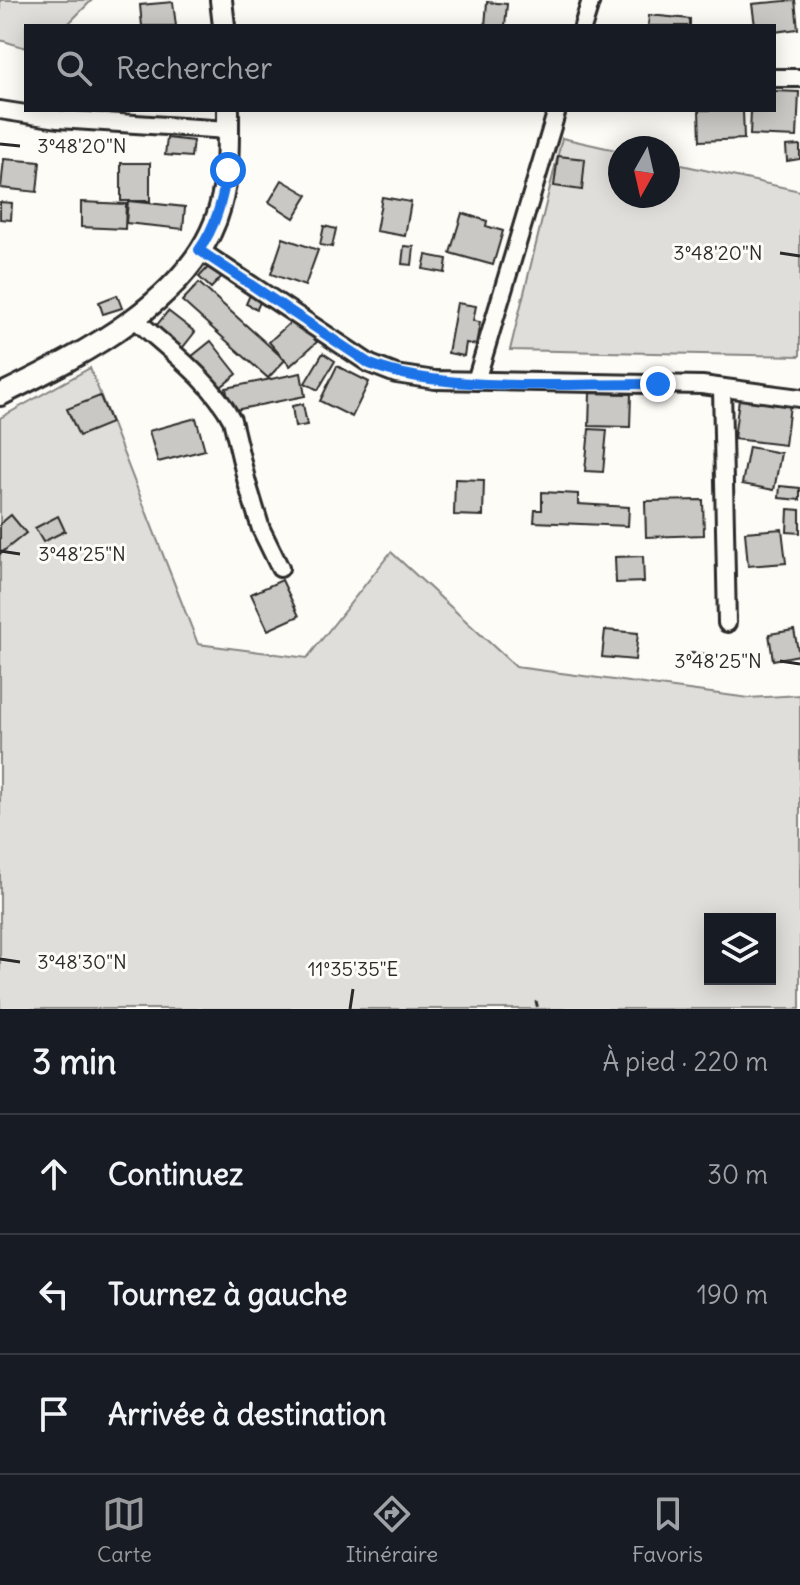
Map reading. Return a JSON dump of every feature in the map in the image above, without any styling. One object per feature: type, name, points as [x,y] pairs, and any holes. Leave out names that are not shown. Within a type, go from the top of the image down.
[{"type":"street","points":[[221,0],[224,24]]},
{"type":"street","points":[[584,24],[591,0]]},
{"type":"street","points":[[776,78],[800,78]]},
{"type":"street","points":[[0,110],[58,119],[228,120],[228,170],[211,234],[171,286],[135,319],[67,361],[0,395]]},
{"type":"street","points":[[476,381],[556,112]]},
{"type":"street","points":[[199,250],[370,364],[396,374],[476,381],[722,388],[800,398]]},
{"type":"street","points":[[135,319],[211,388],[232,420],[261,529],[280,568]]},
{"type":"street","points":[[722,388],[727,623]]},
{"type":"path","points":[[536,1001],[538,1009]]},
{"type":"shaded area","points":[[0,0],[92,0],[68,24],[24,24],[24,47],[0,40]]},
{"type":"shaded area","points":[[562,138],[608,148],[608,208],[680,208],[680,165],[800,191],[800,356],[510,350]]},
{"type":"shaded area","points":[[90,368],[198,644],[307,658],[391,552],[516,667],[749,698],[800,695],[800,1009],[0,1009],[0,418]]},
{"type":"building","points":[[795,0],[798,29],[776,32],[776,24],[755,24],[752,4]]},
{"type":"building","points":[[173,2],[176,24],[142,24],[140,5]]},
{"type":"building","points":[[487,2],[507,4],[505,24],[485,24]]},
{"type":"building","points":[[649,15],[690,19],[690,24],[648,24]]},
{"type":"building","points":[[776,91],[799,92],[797,137],[750,135],[751,112],[776,112]]},
{"type":"building","points":[[699,112],[743,112],[744,139],[700,141]]},
{"type":"building","points":[[167,138],[193,141],[191,157],[165,155]]},
{"type":"building","points":[[800,145],[800,159],[787,161],[786,146]]},
{"type":"building","points":[[558,156],[585,159],[582,190],[554,186]]},
{"type":"building","points":[[4,159],[40,162],[37,192],[1,188]]},
{"type":"building","points":[[121,163],[150,163],[150,201],[121,201]]},
{"type":"building","points":[[282,180],[308,195],[294,218],[269,202]]},
{"type":"building","points":[[382,197],[411,202],[405,236],[376,231]]},
{"type":"building","points":[[128,201],[185,207],[183,229],[126,223]]},
{"type":"building","points":[[0,202],[12,203],[11,220],[0,219]]},
{"type":"building","points":[[81,202],[126,204],[125,229],[81,227]]},
{"type":"building","points":[[462,213],[487,221],[486,226],[503,231],[493,265],[450,253]]},
{"type":"building","points":[[324,226],[336,229],[332,247],[320,245]]},
{"type":"building","points":[[283,238],[318,250],[305,286],[271,274]]},
{"type":"building","points":[[404,246],[414,247],[412,265],[402,264]]},
{"type":"building","points":[[426,255],[447,259],[445,273],[423,269]]},
{"type":"building","points":[[215,260],[227,271],[211,288],[199,277]]},
{"type":"building","points":[[199,283],[285,360],[268,378],[182,301]]},
{"type":"building","points":[[253,288],[264,293],[257,309],[246,304]]},
{"type":"building","points":[[117,295],[122,308],[103,314],[99,302]]},
{"type":"building","points":[[457,303],[476,306],[473,321],[480,322],[476,345],[466,343],[464,356],[448,353]]},
{"type":"building","points":[[168,311],[195,332],[180,351],[153,330]]},
{"type":"building","points":[[295,318],[317,342],[290,366],[269,342]]},
{"type":"building","points":[[211,341],[237,374],[217,390],[191,357]]},
{"type":"building","points":[[323,353],[335,361],[318,390],[305,383]]},
{"type":"building","points":[[337,366],[369,382],[352,417],[320,401]]},
{"type":"building","points":[[301,373],[305,396],[230,411],[226,388]]},
{"type":"building","points":[[590,393],[631,394],[630,427],[589,426]]},
{"type":"building","points":[[100,396],[111,423],[79,436],[67,409]]},
{"type":"building","points":[[739,399],[790,405],[785,445],[734,439]]},
{"type":"building","points":[[303,404],[307,425],[295,427],[292,406]]},
{"type":"building","points":[[196,418],[205,450],[158,462],[149,431]]},
{"type":"building","points":[[589,429],[607,430],[603,472],[585,471]]},
{"type":"building","points":[[749,447],[781,453],[774,490],[742,484]]},
{"type":"building","points":[[455,479],[484,480],[483,516],[454,515]]},
{"type":"building","points":[[780,486],[800,488],[800,500],[779,498]]},
{"type":"building","points":[[542,492],[578,494],[578,504],[629,507],[628,526],[534,522],[535,510],[542,510]]},
{"type":"building","points":[[703,500],[704,535],[646,537],[645,501]]},
{"type":"building","points":[[788,509],[800,510],[800,533],[787,532]]},
{"type":"building","points":[[11,515],[26,533],[0,554],[0,524]]},
{"type":"building","points":[[58,516],[65,531],[43,542],[35,528]]},
{"type":"building","points":[[782,529],[786,563],[748,566],[745,532]]},
{"type":"building","points":[[643,556],[644,582],[616,583],[615,557]]},
{"type":"building","points":[[282,580],[299,616],[268,630],[251,594]]},
{"type":"building","points":[[605,630],[638,633],[635,660],[602,657]]},
{"type":"building","points":[[794,630],[799,655],[773,660],[769,634]]},
{"type":"building","points":[[691,653],[709,654],[709,666],[690,665]]},
{"type":"route","points":[[228,170],[211,234],[199,250],[370,364],[396,374],[435,380],[658,384]]}]
